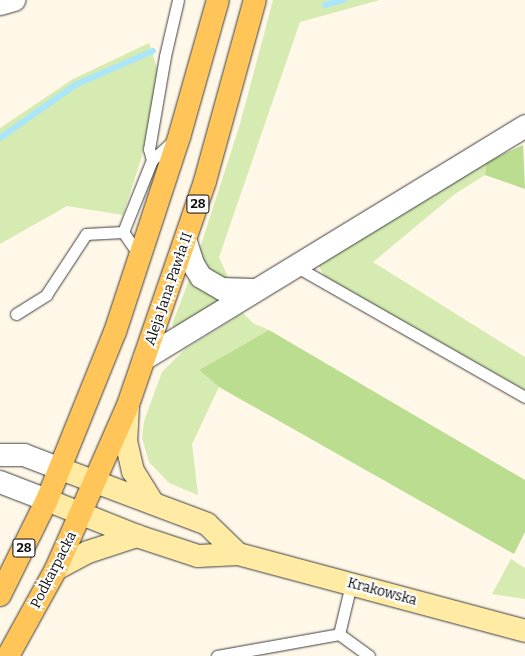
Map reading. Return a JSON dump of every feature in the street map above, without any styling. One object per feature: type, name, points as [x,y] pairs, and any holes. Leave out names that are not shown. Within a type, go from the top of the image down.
[{"type":"main road","name":"28","points":[[0,595],[48,500],[115,332],[180,134],[218,0]]},
{"type":"main road","name":"Aleja Jana Pawła II","points":[[96,481],[128,405],[186,242],[230,97],[256,0]]},
{"type":"main road","points":[[128,405],[126,441],[134,471],[152,502]]},
{"type":"main road","name":"Krakowska","points":[[61,469],[207,524],[238,554]]},
{"type":"main road","name":"Podkarpacka","points":[[8,656],[56,570],[96,481]]},
{"type":"main road","name":"Krakowska","points":[[48,500],[81,515],[137,536],[198,556],[238,554],[525,631]]},
{"type":"main road","points":[[56,570],[88,552],[137,536]]},
{"type":"street","points":[[0,4],[14,0]]},
{"type":"street","points":[[144,359],[254,290],[297,267],[525,126]]},
{"type":"street","points":[[186,242],[193,264],[201,277],[222,289],[254,290]]},
{"type":"street","points":[[0,456],[24,456],[61,469]]},
{"type":"street","points":[[0,482],[48,500]]},
{"type":"lane","points":[[152,160],[149,149],[150,142],[165,56],[178,0]]},
{"type":"lane","points":[[123,232],[152,160],[180,134]]},
{"type":"lane","points":[[123,232],[140,257]]},
{"type":"lane","points":[[16,314],[46,295],[86,234],[123,232]]},
{"type":"lane","points":[[297,267],[525,397]]},
{"type":"lane","points":[[339,634],[351,584]]},
{"type":"lane","points":[[217,656],[339,634],[369,656]]},
{"type":"green space","points":[[273,0],[380,0],[300,22],[219,257],[228,277],[254,278],[246,283],[234,284],[209,271],[199,251],[240,124]]},
{"type":"green space","points":[[149,43],[158,71],[142,156],[123,215],[67,206],[0,244],[0,128],[73,79]]},
{"type":"green space","points":[[523,145],[525,189],[485,175],[486,162]]},
{"type":"green space","points":[[486,162],[485,175],[455,194],[373,262],[525,357],[525,390],[325,277],[317,263]]},
{"type":"green space","points":[[190,278],[224,300],[174,328],[172,324]]},
{"type":"green space","points":[[243,313],[253,323],[269,330],[199,370],[219,387],[192,444],[198,495],[169,483],[149,462],[142,438],[144,421],[162,372],[185,349]]},
{"type":"green space","points":[[269,330],[525,480],[525,532],[514,554],[219,387],[199,370]]},
{"type":"green space","points":[[511,559],[525,568],[525,599],[492,594]]},
{"type":"waterway","points":[[325,5],[344,0]]},
{"type":"waterway","points":[[0,138],[75,85],[153,51]]}]
